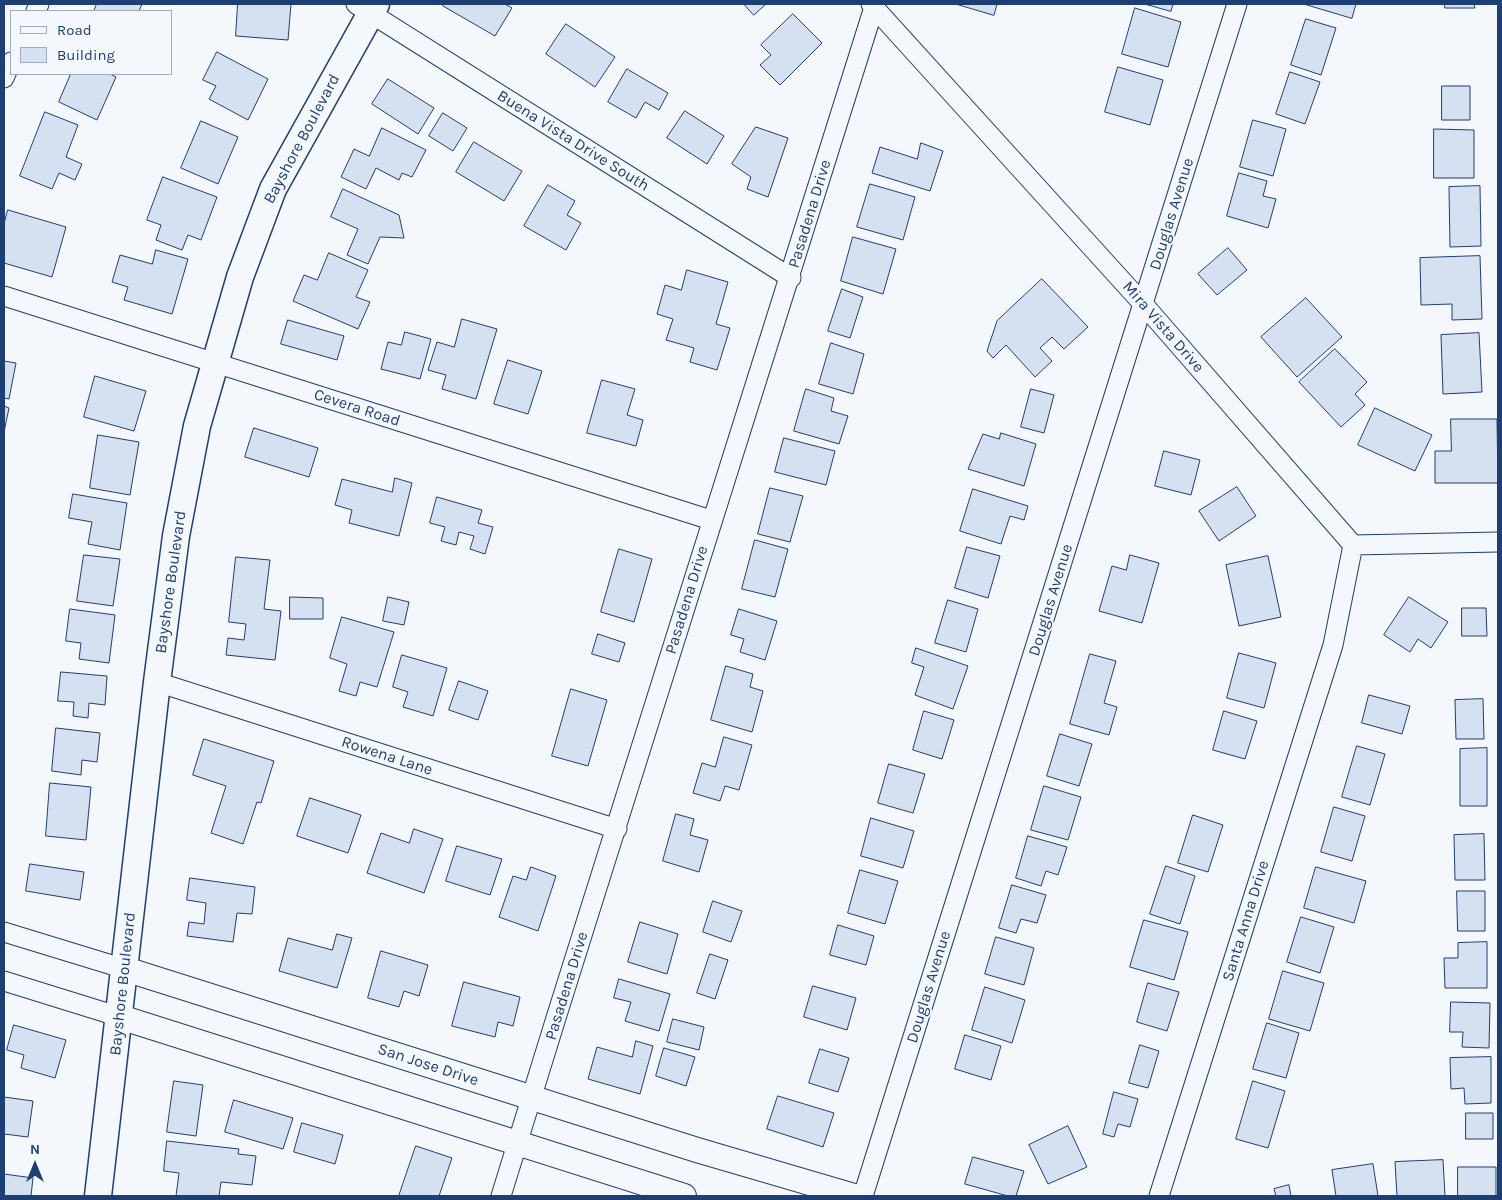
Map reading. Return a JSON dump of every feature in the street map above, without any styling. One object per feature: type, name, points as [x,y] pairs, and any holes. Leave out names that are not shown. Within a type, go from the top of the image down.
[{"type":"main road","name":"Bayshore Boulevard","points":[[98,1196],[120,1018],[157,682],[185,484],[197,426],[240,277],[273,189],[367,7]]},
{"type":"street","name":"Douglas Avenue","points":[[863,1196],[1237,4]]},
{"type":"street","name":"Mira Vista Drive","points":[[873,5],[1144,305],[1354,545]]},
{"type":"street","name":"Pasadena Drive","points":[[501,1196],[711,520],[791,278],[873,5]]},
{"type":"street","name":"Buena Vista Drive South","points":[[367,7],[791,278]]},
{"type":"street","points":[[4,78],[10,64]]},
{"type":"street","name":"Cevera Road","points":[[4,296],[711,520]]},
{"type":"street","points":[[1354,545],[1498,542]]},
{"type":"street","name":"Santa Anna Drive","points":[[1159,1196],[1333,645],[1354,545]]},
{"type":"street","name":"Rowena Lane","points":[[157,682],[616,829]]},
{"type":"street","name":"San Jose Drive","points":[[4,932],[532,1098],[854,1196]]},
{"type":"street","points":[[4,981],[684,1196]]},
{"type":"building","points":[[97,4],[142,4],[139,10],[94,10]]},
{"type":"building","points":[[238,4],[291,4],[288,40],[236,36]]},
{"type":"building","points":[[444,4],[505,4],[512,8],[495,36],[443,6]]},
{"type":"building","points":[[744,4],[766,4],[754,15]]},
{"type":"building","points":[[956,4],[997,4],[994,15]]},
{"type":"building","points":[[1145,4],[1173,4],[1171,11]]},
{"type":"building","points":[[1304,4],[1356,4],[1352,18]]},
{"type":"building","points":[[1445,4],[1474,4],[1475,8],[1445,8]]},
{"type":"building","points":[[1135,8],[1181,22],[1168,67],[1122,54]]},
{"type":"building","points":[[793,14],[822,43],[780,85],[760,65],[771,55],[761,45]]},
{"type":"building","points":[[1306,19],[1336,28],[1321,75],[1291,65]]},
{"type":"building","points":[[566,24],[615,57],[595,87],[546,54]]},
{"type":"building","points":[[217,52],[268,79],[248,120],[209,99],[216,86],[203,80]]},
{"type":"building","points":[[1118,67],[1163,80],[1150,125],[1105,112]]},
{"type":"building","points":[[627,69],[668,93],[659,110],[645,102],[636,118],[608,102]]},
{"type":"building","points":[[1290,72],[1320,82],[1305,124],[1276,114]]},
{"type":"building","points":[[71,75],[112,75],[116,77],[97,120],[59,102]]},
{"type":"building","points":[[388,79],[434,108],[418,134],[372,104]]},
{"type":"building","points":[[1442,86],[1470,86],[1470,120],[1442,120]]},
{"type":"building","points":[[685,111],[724,136],[707,164],[667,138]]},
{"type":"building","points":[[45,112],[78,125],[66,157],[82,164],[75,180],[59,173],[52,189],[20,176]]},
{"type":"building","points":[[443,113],[467,128],[453,151],[429,136]]},
{"type":"building","points":[[1253,120],[1286,129],[1273,176],[1240,167]]},
{"type":"building","points":[[201,121],[238,137],[218,184],[181,168]]},
{"type":"building","points":[[756,127],[788,138],[768,197],[747,189],[751,177],[732,164]]},
{"type":"building","points":[[382,128],[426,150],[412,177],[402,173],[399,180],[376,168],[366,189],[341,177],[354,149],[369,156]]},
{"type":"building","points":[[1434,129],[1474,130],[1474,178],[1434,178]]},
{"type":"building","points":[[474,142],[522,171],[504,201],[456,172]]},
{"type":"building","points":[[921,143],[943,151],[930,191],[872,173],[880,147],[917,159]]},
{"type":"building","points":[[1239,173],[1267,181],[1263,196],[1276,199],[1268,228],[1227,216]]},
{"type":"building","points":[[163,177],[217,197],[201,240],[188,235],[182,250],[156,240],[161,225],[147,220]]},
{"type":"building","points":[[870,184],[915,197],[903,240],[857,227]]},
{"type":"building","points":[[548,185],[575,201],[567,215],[581,223],[566,250],[524,226]]},
{"type":"building","points":[[1480,186],[1481,246],[1450,247],[1449,187]]},
{"type":"building","points":[[343,189],[399,215],[404,238],[380,237],[368,264],[347,255],[358,229],[331,217]]},
{"type":"building","points":[[8,210],[66,227],[52,277],[4,263],[4,224]]},
{"type":"building","points":[[853,237],[896,249],[883,294],[841,281]]},
{"type":"building","points":[[1228,248],[1247,270],[1217,295],[1198,274]]},
{"type":"building","points":[[156,250],[188,259],[172,314],[124,300],[128,287],[112,282],[120,255],[152,264]]},
{"type":"building","points":[[329,253],[368,270],[356,297],[370,302],[358,329],[293,301],[304,275],[317,280]]},
{"type":"building","points":[[1480,256],[1482,319],[1452,320],[1452,304],[1421,305],[1420,258]]},
{"type":"building","points":[[687,270],[728,282],[716,324],[730,328],[717,370],[690,362],[694,348],[666,340],[673,319],[657,314],[665,285],[681,290]]},
{"type":"building","points":[[1042,279],[1088,327],[1064,349],[1052,337],[1040,348],[1052,361],[1035,377],[1006,345],[993,358],[987,351],[997,321]]},
{"type":"building","points":[[842,289],[863,297],[850,338],[828,331]]},
{"type":"building","points":[[1306,298],[1342,337],[1297,377],[1261,337]]},
{"type":"building","points":[[462,319],[497,329],[476,399],[442,389],[446,375],[428,370],[437,342],[454,347]]},
{"type":"building","points":[[288,320],[344,336],[337,360],[281,344]]},
{"type":"building","points":[[405,332],[431,339],[420,379],[381,369],[388,342],[401,345]]},
{"type":"building","points":[[1479,333],[1482,392],[1443,394],[1441,335]]},
{"type":"building","points":[[831,343],[864,354],[853,394],[819,384]]},
{"type":"building","points":[[1335,349],[1367,382],[1355,394],[1365,405],[1341,427],[1299,382]]},
{"type":"building","points":[[508,360],[542,371],[528,414],[494,404]]},
{"type":"building","points":[[4,361],[16,363],[9,399],[4,398]]},
{"type":"building","points":[[95,376],[146,391],[134,431],[84,417]]},
{"type":"building","points":[[602,380],[635,389],[627,415],[643,420],[636,446],[587,433]]},
{"type":"building","points":[[806,389],[834,398],[831,411],[848,416],[839,444],[794,431]]},
{"type":"building","points":[[1031,389],[1054,395],[1044,433],[1021,427]]},
{"type":"building","points":[[4,406],[9,408],[4,432]]},
{"type":"building","points":[[1375,408],[1432,435],[1415,471],[1358,445]]},
{"type":"building","points":[[1451,419],[1497,419],[1498,483],[1435,483],[1435,451],[1451,451]]},
{"type":"building","points":[[254,428],[318,448],[309,477],[245,457]]},
{"type":"building","points":[[1001,433],[1036,444],[1024,486],[968,469],[983,434],[999,439]]},
{"type":"building","points":[[98,435],[139,442],[130,495],[90,488]]},
{"type":"building","points":[[784,438],[835,451],[826,485],[775,472]]},
{"type":"building","points":[[1164,451],[1200,460],[1191,495],[1155,486]]},
{"type":"building","points":[[395,478],[412,483],[399,536],[349,523],[352,510],[335,505],[342,479],[392,492]]},
{"type":"building","points":[[1237,487],[1256,516],[1219,541],[1199,511]]},
{"type":"building","points":[[770,488],[803,496],[790,542],[758,534]]},
{"type":"building","points":[[973,489],[1028,506],[1024,520],[1010,516],[1001,544],[960,531]]},
{"type":"building","points":[[73,494],[127,503],[120,550],[88,544],[92,522],[69,518]]},
{"type":"building","points":[[437,497],[482,510],[478,523],[493,527],[485,554],[470,549],[474,536],[459,532],[456,545],[441,541],[445,527],[430,523]]},
{"type":"building","points":[[755,540],[788,549],[775,597],[742,589]]},
{"type":"building","points":[[967,547],[1000,556],[988,598],[955,588]]},
{"type":"building","points":[[619,549],[652,559],[634,622],[601,612]]},
{"type":"building","points":[[84,555],[120,559],[113,606],[77,601]]},
{"type":"building","points":[[1130,555],[1159,563],[1142,623],[1099,611],[1112,566],[1126,570]]},
{"type":"building","points":[[1268,556],[1281,617],[1239,626],[1226,565]]},
{"type":"building","points":[[236,557],[270,560],[264,609],[281,611],[275,660],[226,655],[228,638],[244,640],[246,624],[229,622]]},
{"type":"building","points":[[290,597],[323,598],[323,619],[290,619]]},
{"type":"building","points":[[388,597],[409,602],[404,625],[383,621]]},
{"type":"building","points":[[1409,597],[1448,622],[1431,648],[1418,639],[1410,652],[1384,635]]},
{"type":"building","points":[[948,600],[978,609],[966,652],[935,643]]},
{"type":"building","points":[[1462,608],[1486,608],[1487,636],[1462,636]]},
{"type":"building","points":[[70,609],[115,615],[109,663],[79,659],[81,643],[66,641]]},
{"type":"building","points":[[739,609],[777,621],[765,660],[740,652],[744,639],[731,635]]},
{"type":"building","points":[[342,617],[394,632],[377,687],[360,682],[356,696],[339,691],[347,664],[330,658]]},
{"type":"building","points":[[598,634],[625,643],[619,662],[592,654]]},
{"type":"building","points":[[916,648],[968,666],[953,709],[915,695],[924,667],[912,663]]},
{"type":"building","points":[[1239,653],[1276,663],[1264,708],[1227,698]]},
{"type":"building","points":[[1090,654],[1116,661],[1104,703],[1117,707],[1109,735],[1070,724]]},
{"type":"building","points":[[402,655],[447,668],[433,716],[403,707],[408,692],[393,687]]},
{"type":"building","points":[[726,666],[753,674],[750,687],[763,691],[752,732],[711,720]]},
{"type":"building","points":[[61,672],[107,676],[105,705],[89,703],[88,718],[73,716],[74,702],[58,701]]},
{"type":"building","points":[[459,681],[488,691],[478,720],[449,710]]},
{"type":"building","points":[[571,689],[607,700],[588,766],[552,756]]},
{"type":"building","points":[[1369,695],[1410,706],[1402,734],[1362,723]]},
{"type":"building","points":[[1483,699],[1484,739],[1456,739],[1455,700]]},
{"type":"building","points":[[924,711],[954,720],[942,759],[913,750]]},
{"type":"building","points":[[1224,711],[1257,721],[1245,759],[1213,750]]},
{"type":"building","points":[[56,728],[100,733],[97,762],[82,760],[81,775],[52,771]]},
{"type":"building","points":[[1060,734],[1092,744],[1079,786],[1047,776]]},
{"type":"building","points":[[724,737],[752,745],[739,790],[725,786],[720,801],[693,793],[702,763],[715,767]]},
{"type":"building","points":[[204,739],[274,761],[261,803],[257,802],[243,844],[211,833],[226,786],[193,775]]},
{"type":"building","points":[[1357,746],[1385,754],[1370,805],[1342,797]]},
{"type":"building","points":[[1487,748],[1487,806],[1460,806],[1460,749]]},
{"type":"building","points":[[889,764],[925,774],[913,813],[878,803]]},
{"type":"building","points":[[50,783],[91,787],[86,840],[46,836]]},
{"type":"building","points":[[1044,786],[1081,797],[1068,840],[1031,830]]},
{"type":"building","points":[[310,798],[361,815],[348,853],[297,836]]},
{"type":"building","points":[[1334,807],[1365,816],[1352,861],[1321,852]]},
{"type":"building","points":[[676,814],[694,819],[690,835],[708,840],[699,872],[663,861]]},
{"type":"building","points":[[1193,815],[1223,825],[1208,872],[1178,863]]},
{"type":"building","points":[[871,818],[914,831],[903,868],[861,856]]},
{"type":"building","points":[[414,829],[443,839],[424,893],[367,873],[381,833],[409,843]]},
{"type":"building","points":[[1484,834],[1485,880],[1455,880],[1454,835]]},
{"type":"building","points":[[1028,836],[1067,847],[1058,875],[1046,871],[1041,886],[1016,878]]},
{"type":"building","points":[[457,846],[502,859],[490,895],[446,881]]},
{"type":"building","points":[[30,864],[84,872],[80,900],[26,891]]},
{"type":"building","points":[[1166,866],[1195,876],[1180,924],[1150,914]]},
{"type":"building","points":[[531,867],[556,876],[538,931],[499,917],[513,876],[526,880]]},
{"type":"building","points":[[1316,867],[1366,881],[1354,923],[1304,908]]},
{"type":"building","points":[[860,870],[898,881],[885,924],[848,913]]},
{"type":"building","points":[[190,878],[255,887],[252,914],[237,913],[233,942],[187,936],[189,922],[204,924],[206,903],[187,900]]},
{"type":"building","points":[[1012,885],[1046,895],[1037,923],[1021,919],[1016,933],[999,928]]},
{"type":"building","points":[[1457,891],[1485,891],[1485,931],[1458,931]]},
{"type":"building","points":[[713,901],[742,911],[731,942],[703,932]]},
{"type":"building","points":[[1301,917],[1334,927],[1320,973],[1287,962]]},
{"type":"building","points":[[1144,920],[1188,932],[1174,980],[1130,967]]},
{"type":"building","points":[[640,922],[678,934],[667,974],[628,962]]},
{"type":"building","points":[[838,925],[874,936],[866,965],[830,955]]},
{"type":"building","points":[[337,934],[352,938],[337,988],[279,971],[288,938],[332,950]]},
{"type":"building","points":[[996,937],[1034,948],[1024,985],[985,974]]},
{"type":"building","points":[[1487,942],[1487,988],[1445,988],[1444,958],[1458,958],[1458,943]]},
{"type":"building","points":[[381,951],[428,965],[419,996],[404,991],[399,1007],[368,998]]},
{"type":"building","points":[[710,954],[728,960],[715,999],[697,993]]},
{"type":"building","points":[[1283,971],[1324,983],[1310,1031],[1269,1019]]},
{"type":"building","points":[[619,979],[670,994],[659,1031],[625,1021],[631,1002],[614,998]]},
{"type":"building","points":[[464,982],[520,997],[513,1026],[498,1022],[495,1037],[452,1026]]},
{"type":"building","points":[[1148,983],[1179,992],[1167,1031],[1137,1022]]},
{"type":"building","points":[[813,986],[856,998],[847,1030],[804,1017]]},
{"type":"building","points":[[985,987],[1025,1000],[1012,1043],[972,1030]]},
{"type":"building","points":[[1451,1002],[1490,1003],[1489,1048],[1462,1047],[1463,1032],[1450,1032]]},
{"type":"building","points":[[673,1019],[704,1027],[699,1050],[667,1042]]},
{"type":"building","points":[[1267,1023],[1299,1033],[1286,1078],[1253,1069]]},
{"type":"building","points":[[14,1025],[66,1040],[55,1078],[21,1068],[24,1055],[7,1050]]},
{"type":"building","points":[[965,1035],[1001,1046],[991,1080],[955,1069]]},
{"type":"building","points":[[636,1041],[653,1046],[640,1094],[588,1079],[597,1047],[632,1057]]},
{"type":"building","points":[[1140,1045],[1159,1051],[1148,1088],[1129,1083]]},
{"type":"building","points":[[664,1048],[695,1057],[686,1086],[656,1076]]},
{"type":"building","points":[[820,1049],[849,1058],[838,1092],[809,1083]]},
{"type":"building","points":[[1491,1057],[1491,1103],[1465,1104],[1464,1088],[1451,1089],[1450,1058]]},
{"type":"building","points":[[174,1081],[203,1085],[196,1136],[167,1132]]},
{"type":"building","points":[[1253,1081],[1285,1091],[1268,1148],[1236,1139]]},
{"type":"building","points":[[1114,1092],[1138,1099],[1130,1127],[1118,1124],[1114,1137],[1103,1134]]},
{"type":"building","points":[[778,1096],[834,1113],[823,1147],[767,1129]]},
{"type":"building","points":[[4,1097],[33,1101],[28,1137],[4,1134]]},
{"type":"building","points":[[234,1100],[293,1118],[283,1149],[225,1132]]},
{"type":"building","points":[[1466,1113],[1493,1113],[1493,1139],[1466,1139]]},
{"type":"building","points":[[302,1123],[343,1135],[335,1164],[294,1152]]},
{"type":"building","points":[[1068,1126],[1087,1167],[1048,1184],[1029,1145]]},
{"type":"building","points":[[167,1141],[239,1149],[238,1154],[256,1156],[252,1185],[221,1182],[219,1196],[176,1196],[179,1173],[164,1171]]},
{"type":"building","points":[[416,1146],[452,1158],[439,1196],[399,1196]]},
{"type":"building","points":[[973,1157],[1024,1171],[1016,1196],[1008,1196],[965,1184]]},
{"type":"building","points":[[1443,1160],[1445,1196],[1397,1196],[1395,1162]]},
{"type":"building","points":[[1373,1164],[1378,1196],[1336,1196],[1332,1170]]},
{"type":"building","points":[[1458,1167],[1496,1167],[1496,1196],[1458,1196]]},
{"type":"building","points":[[4,1174],[33,1178],[31,1196],[4,1196]]},
{"type":"building","points":[[1289,1185],[1291,1196],[1276,1196],[1274,1189]]}]
